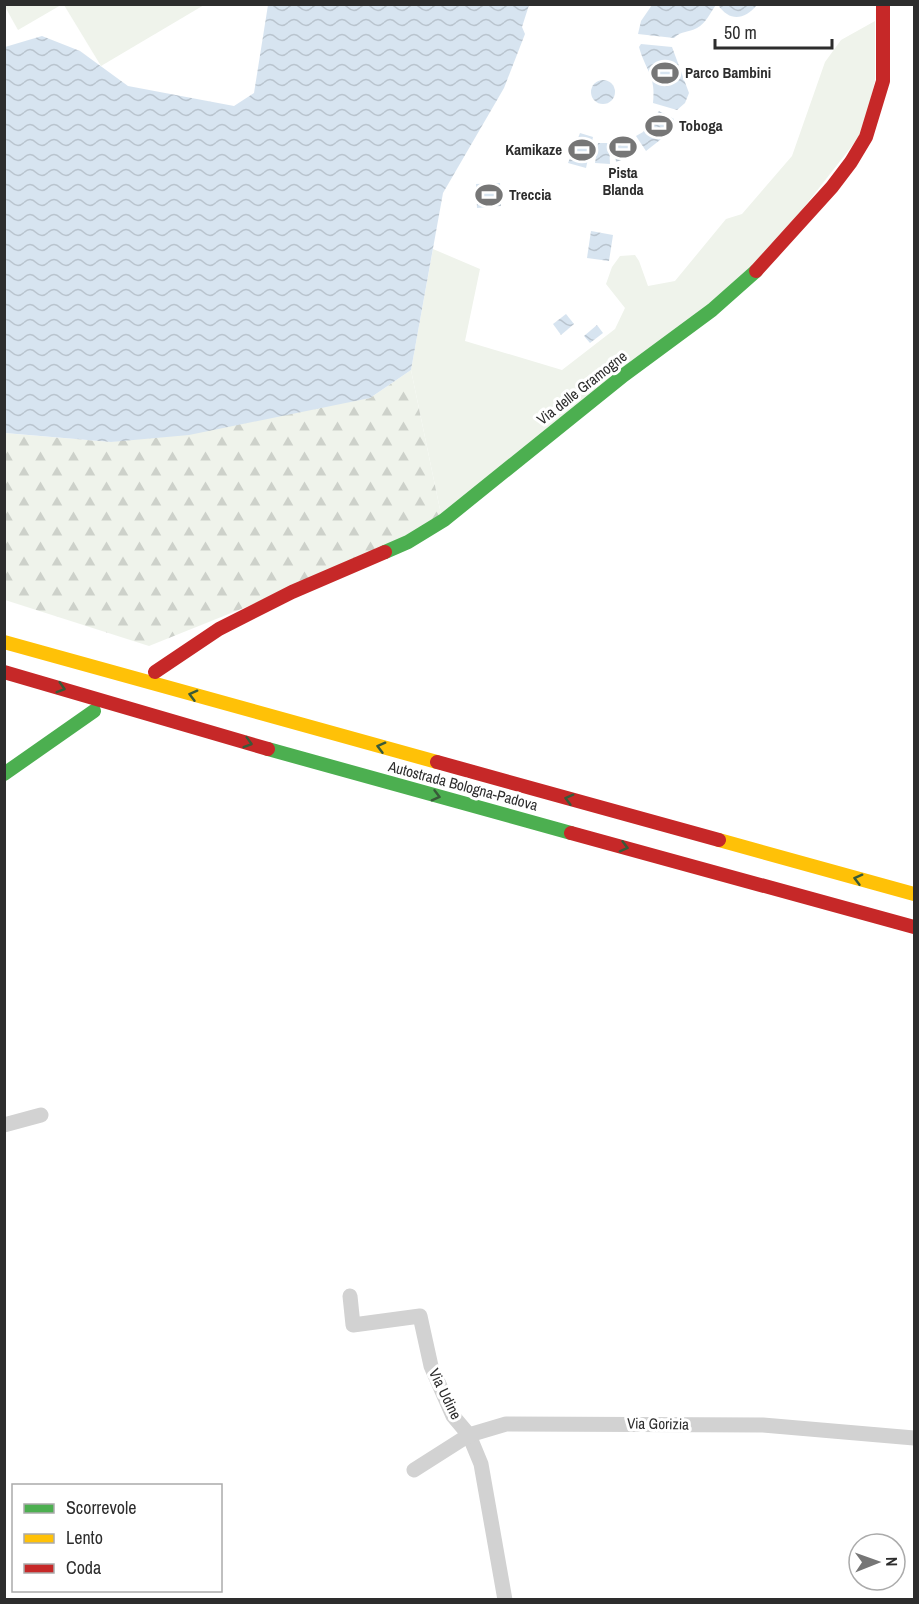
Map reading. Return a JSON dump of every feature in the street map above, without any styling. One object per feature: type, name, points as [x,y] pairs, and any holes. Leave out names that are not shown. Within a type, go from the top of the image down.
[{"type":"main road","name":"Via delle Gramogne","points":[[155,672],[219,629],[292,592],[408,542],[444,520],[624,375],[712,310],[756,271],[831,187],[851,162],[866,137],[883,81],[883,4]]},
{"type":"main road","name":"Autostrada Bologna-Padova","points":[[4,642],[915,894]]},
{"type":"main road","name":"Autostrada Bologna-Padova","points":[[4,672],[303,759],[915,927]]},
{"type":"main road","points":[[4,774],[94,711]]},
{"type":"street","points":[[4,1125],[41,1115]]},
{"type":"street","name":"Via Udine","points":[[350,1296],[353,1325],[420,1316],[431,1366],[453,1416],[469,1435],[481,1464],[505,1599]]},
{"type":"street","name":"Via Gorizia","points":[[414,1470],[469,1435],[506,1424],[763,1425],[915,1438]]},
{"type":"green space","points":[[5,4],[61,5],[18,30]]},
{"type":"green space","points":[[64,5],[204,5],[101,66]]},
{"type":"green space","points":[[875,21],[875,81],[862,133],[755,270],[442,519],[411,370],[433,249],[480,269],[465,341],[562,370],[615,329],[625,308],[606,284],[612,267],[620,256],[635,255],[648,286],[675,281],[726,219],[742,214],[792,156],[825,62],[841,40]]},
{"type":"green space","points":[[411,370],[442,519],[366,559],[149,646],[5,600],[4,433],[111,442],[370,398]]},
{"type":"water","points":[[268,5],[529,5],[522,27],[525,34],[504,88],[443,193],[411,370],[370,398],[189,435],[111,442],[5,433],[5,47],[42,36],[80,51],[128,86],[234,106],[254,93]]},
{"type":"water","points":[[652,5],[716,5],[700,26],[674,38],[638,34],[641,21]]},
{"type":"water","points":[[718,5],[757,5],[747,14],[737,17],[727,14]]},
{"type":"water","name":"Parco Bambini","points":[[641,44],[672,47],[689,93],[685,103],[677,110],[653,103],[653,86],[639,47]]},
{"type":"water","points":[[603,80],[611,84],[615,92],[611,100],[603,104],[595,100],[591,92],[595,84]]},
{"type":"water","name":"Toboga","points":[[659,111],[674,119],[660,140],[646,151],[636,136],[643,132]]},
{"type":"water","name":"Kamikaze","points":[[580,133],[593,137],[586,168],[568,163]]},
{"type":"water","name":"Pista Blanda","points":[[626,134],[635,155],[616,162],[613,139]]},
{"type":"water","points":[[598,143],[609,143],[610,164],[595,163]]},
{"type":"water","name":"Treccia","points":[[500,183],[501,206],[477,208],[476,184]]},
{"type":"water","points":[[591,231],[613,235],[609,261],[587,258]]},
{"type":"water","points":[[566,314],[574,324],[561,335],[553,324]]},
{"type":"water","points":[[597,325],[603,333],[590,343],[584,336]]},
{"type":"traffic: fast","points":[[385,552],[408,542],[444,520],[624,375],[712,310],[756,271]]},
{"type":"traffic: fast","points":[[4,774],[94,711]]},
{"type":"traffic: fast","points":[[268,749],[571,833]]},
{"type":"traffic: slow","points":[[4,642],[437,762]]},
{"type":"traffic: slow","points":[[719,840],[914,894]]},
{"type":"traffic: jam","points":[[756,271],[832,187],[866,137],[883,81],[883,4]]},
{"type":"traffic: jam","points":[[155,672],[219,629],[292,592],[385,552]]},
{"type":"traffic: jam","points":[[4,672],[268,749]]},
{"type":"traffic: jam","points":[[437,762],[719,840]]},
{"type":"traffic: jam","points":[[571,833],[914,927]]},
{"type":"place","name":"Parco Bambini","points":[[665,73]]},
{"type":"place","name":"Toboga","points":[[659,126]]},
{"type":"place","name":"Pista Blanda","points":[[623,147]]},
{"type":"place","name":"Kamikaze","points":[[582,150]]},
{"type":"place","name":"Treccia","points":[[489,195]]}]
